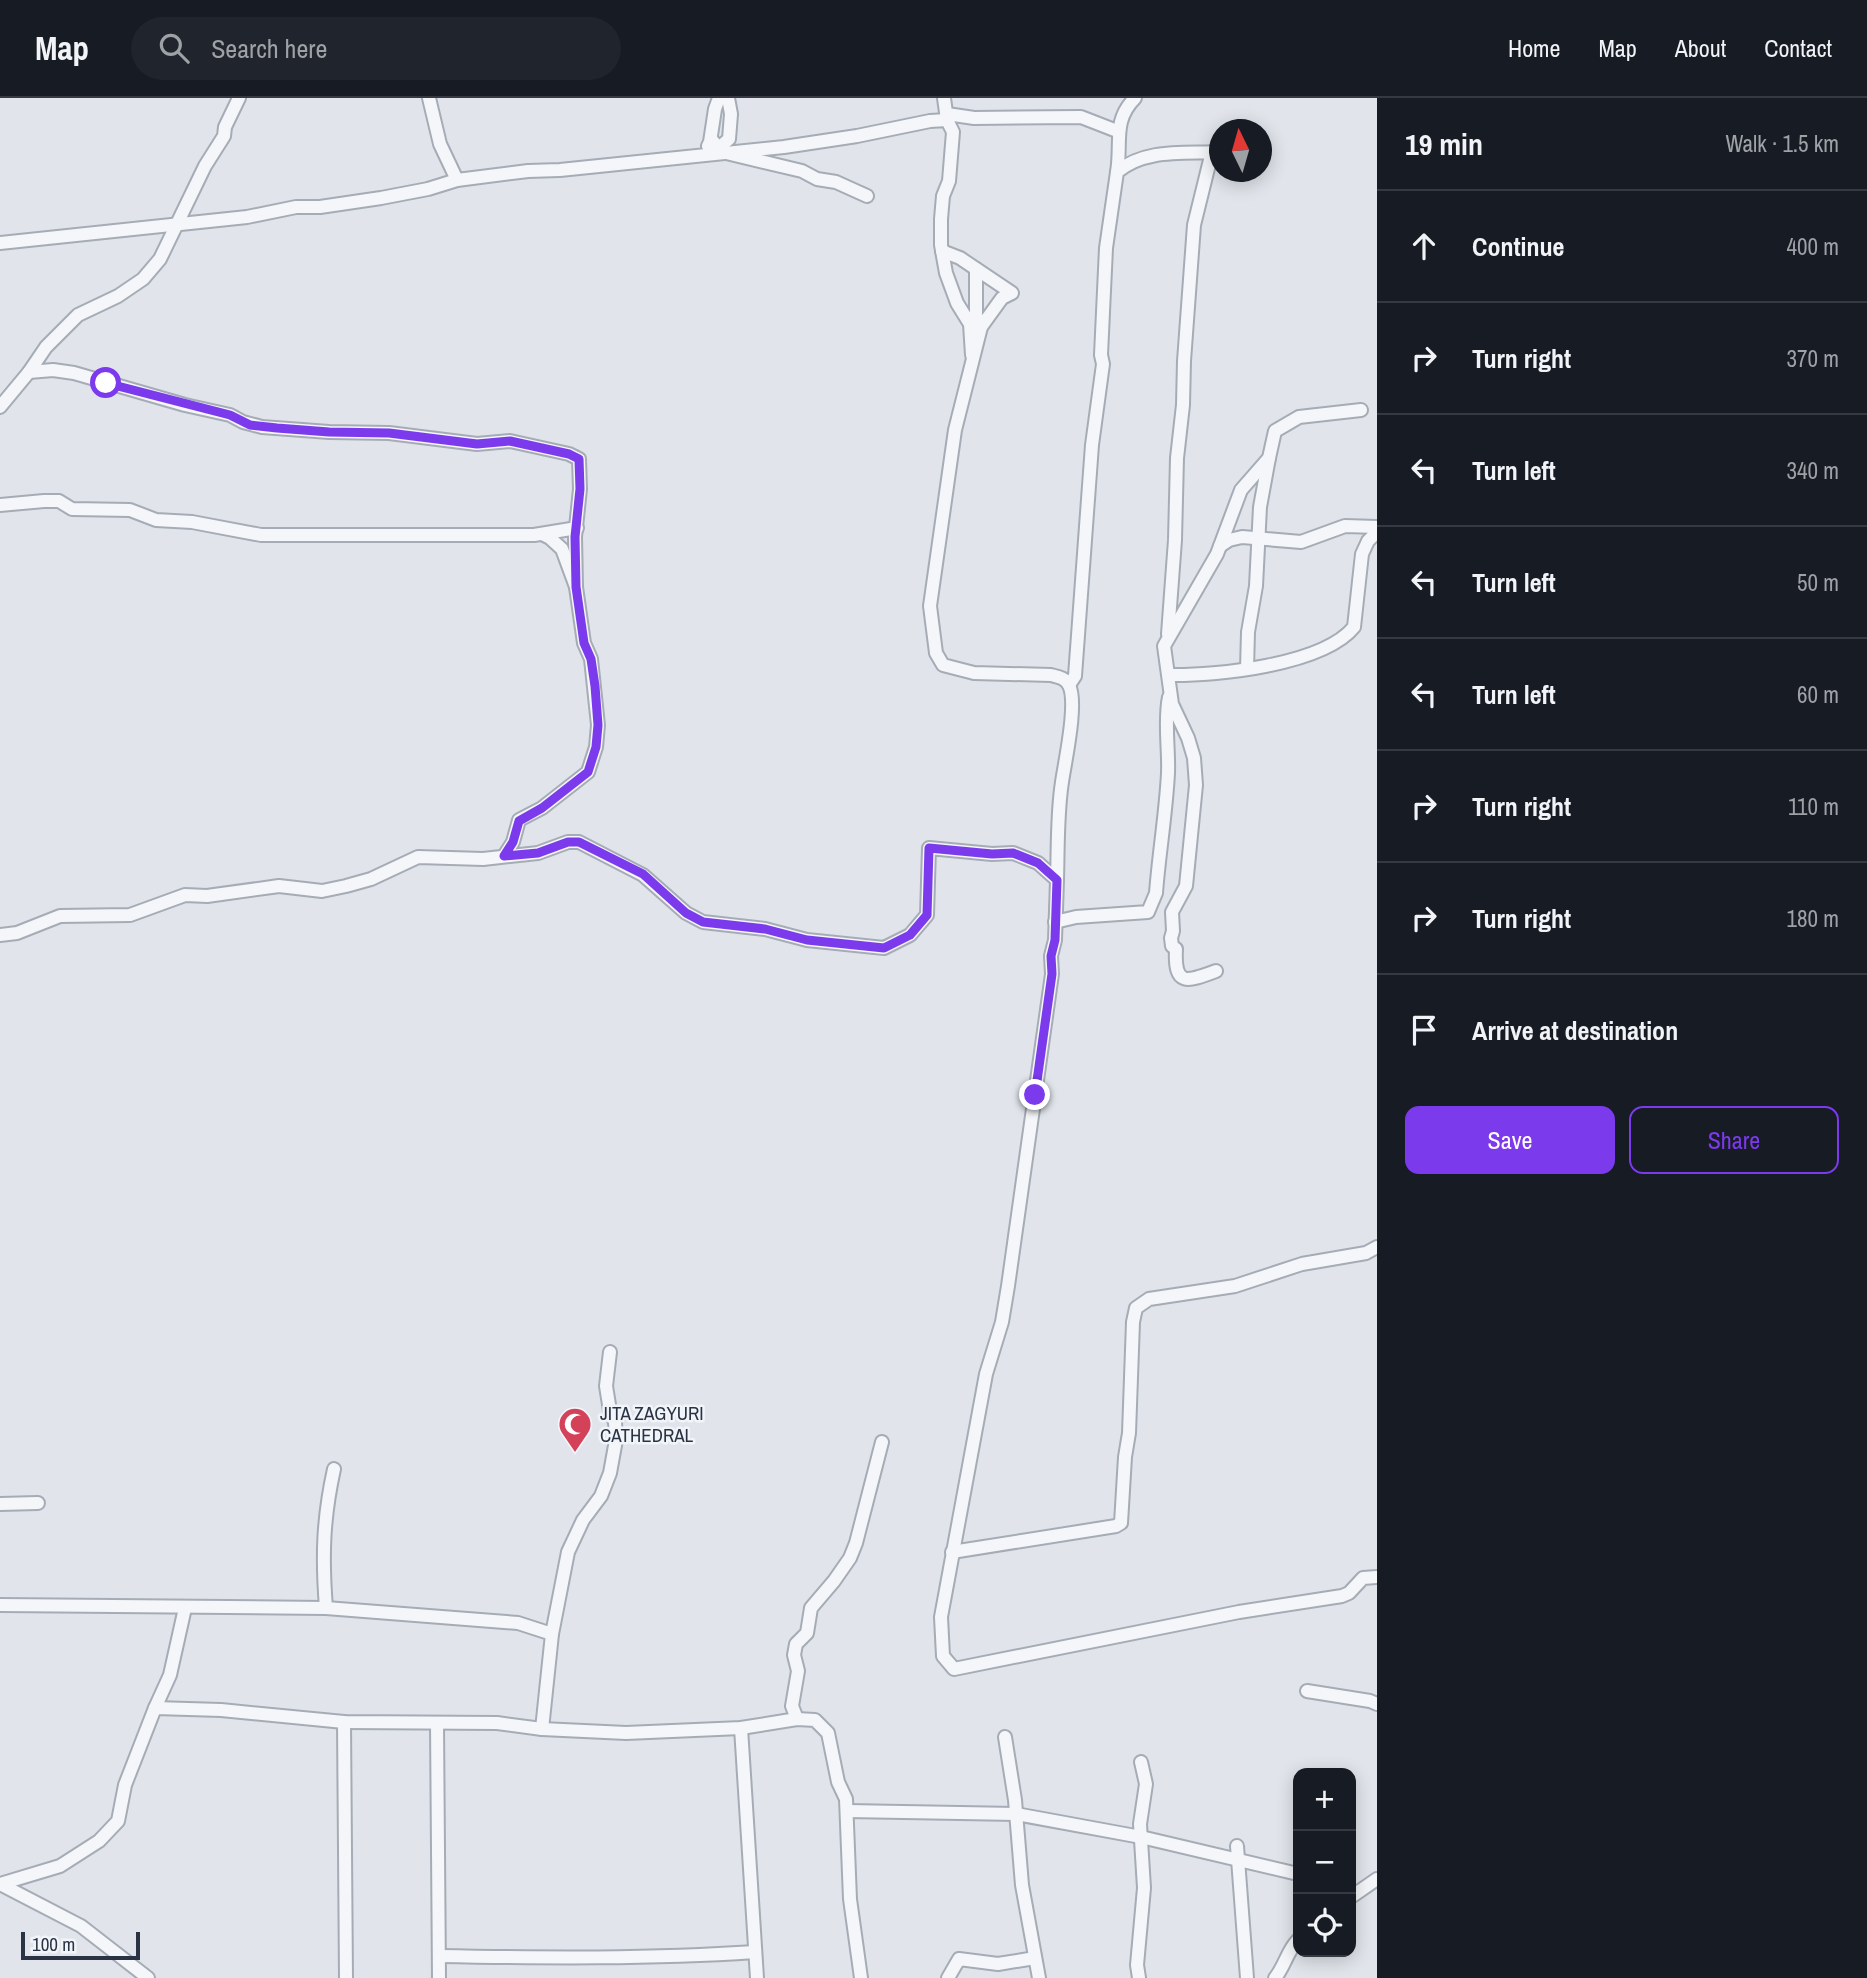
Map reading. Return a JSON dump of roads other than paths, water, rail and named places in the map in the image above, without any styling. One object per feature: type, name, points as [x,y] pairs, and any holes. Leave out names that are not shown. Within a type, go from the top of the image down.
[{"type":"street","points":[[0,407],[46,347],[78,315],[118,296],[143,279],[160,258],[205,166],[224,136],[225,127],[239,98]]},
{"type":"street","points":[[429,98],[440,144],[457,180]]},
{"type":"street","points":[[716,147],[715,109],[719,98]]},
{"type":"street","points":[[716,147],[731,114],[728,98]]},
{"type":"street","points":[[944,98],[953,132],[949,181],[943,196],[942,251],[946,273],[957,303],[970,324],[972,355]]},
{"type":"street","points":[[1069,685],[1075,676],[1092,445],[1103,364],[1101,355],[1106,248],[1120,152],[1117,131],[1125,108],[1135,98]]},
{"type":"street","points":[[0,243],[247,216],[296,207],[320,207],[428,189],[457,180],[528,170],[560,170],[716,147],[737,151],[808,143],[947,117],[1081,117],[1117,131]]},
{"type":"street","points":[[716,147],[802,171],[817,179],[836,182],[867,196]]},
{"type":"street","points":[[1117,172],[1137,158],[1209,152]]},
{"type":"street","points":[[1168,638],[1177,458],[1195,225],[1209,176]]},
{"type":"street","points":[[942,251],[960,258],[1012,293],[1002,298],[981,327],[955,430],[930,606],[936,653],[943,664],[974,673],[1062,677],[1069,685],[1072,697],[1062,783],[1052,974],[1002,1322],[986,1374],[941,1617],[943,1656],[954,1669],[1240,1612],[1342,1596],[1349,1593],[1363,1578],[1377,1577]]},
{"type":"street","points":[[976,269],[976,316],[981,327]]},
{"type":"street","points":[[29,372],[53,370],[74,373],[230,415],[262,427],[389,433],[477,444],[510,441],[569,454],[579,459],[581,470],[576,587],[584,643],[591,659],[595,686],[598,725],[593,759],[588,772],[542,808],[519,821],[513,842],[504,856]]},
{"type":"street","points":[[1247,669],[1248,632],[1260,540],[1260,508],[1275,431],[1299,417],[1361,410]]},
{"type":"street","points":[[1216,971],[1196,979],[1187,980],[1180,977],[1177,972],[1176,949],[1172,946],[1172,912],[1186,886],[1196,785],[1194,758],[1172,704],[1164,646],[1220,546],[1241,490],[1269,458]]},
{"type":"street","points":[[0,505],[59,501],[72,509],[130,510],[156,520],[192,522],[261,535],[542,534],[577,528]]},
{"type":"street","points":[[1220,546],[1229,540],[1242,537],[1301,542],[1345,526],[1377,530]]},
{"type":"street","points":[[1169,675],[1270,666],[1297,658],[1348,635],[1354,627],[1362,554],[1377,530]]},
{"type":"street","points":[[542,534],[562,550],[576,587]]},
{"type":"street","points":[[1055,922],[1076,917],[1148,912],[1152,905],[1156,893],[1168,777],[1167,708],[1170,689]]},
{"type":"street","points":[[0,935],[17,933],[60,916],[130,915],[185,895],[207,896],[279,886],[322,891],[371,879],[418,857],[483,859],[538,853],[568,842],[579,842],[643,874],[686,913],[703,922],[765,929],[807,940],[884,948],[910,935],[927,915],[929,848],[992,854],[1013,853],[1038,863],[1057,880]]},
{"type":"street","points":[[953,1552],[1116,1526],[1121,1523],[1136,1308],[1149,1299],[1234,1286],[1302,1264],[1374,1251]]},
{"type":"street","points":[[542,1729],[552,1634],[568,1552],[583,1520],[601,1496],[610,1472],[617,1431],[606,1386],[610,1352]]},
{"type":"street","points":[[797,1719],[792,1706],[798,1671],[794,1655],[796,1644],[807,1633],[811,1608],[850,1558],[882,1442]]},
{"type":"street","points":[[326,1608],[322,1560],[325,1511],[334,1469]]},
{"type":"street","points":[[0,1504],[38,1503]]},
{"type":"street","points":[[0,1605],[326,1608],[518,1623],[552,1634]]},
{"type":"street","points":[[1,1884],[60,1866],[99,1841],[118,1821],[125,1785],[170,1675],[185,1608]]},
{"type":"street","points":[[1307,1691],[1377,1704]]},
{"type":"street","points":[[155,1708],[220,1710],[344,1722],[497,1723],[542,1729],[626,1733],[741,1728],[797,1719],[815,1720],[828,1733],[838,1782],[846,1799],[850,1899],[861,1978]]},
{"type":"street","points":[[344,1722],[346,1978]]},
{"type":"street","points":[[437,1723],[439,1978]]},
{"type":"street","points":[[741,1728],[757,1978]]},
{"type":"street","points":[[1005,1737],[1016,1814],[1022,1885],[1039,1978]]},
{"type":"street","points":[[1139,1978],[1137,1965],[1144,1888],[1140,1824],[1146,1784],[1141,1762]]},
{"type":"street","points":[[847,1811],[1016,1814],[1238,1853],[1293,1872]]},
{"type":"street","points":[[1238,1853],[1247,1978]]},
{"type":"street","points":[[1356,1891],[1377,1880]]},
{"type":"street","points":[[1,1884],[81,1926],[148,1978]]},
{"type":"street","points":[[1356,1892],[1377,1894]]},
{"type":"street","points":[[1275,1978],[1293,1945]]},
{"type":"street","points":[[439,1956],[600,1959],[755,1952]]},
{"type":"street","points":[[948,1978],[958,1959],[998,1964],[1035,1958]]},
{"type":"place","name":"JITA ZAGYURI CATHEDRAL","points":[[575,1454]]}]
